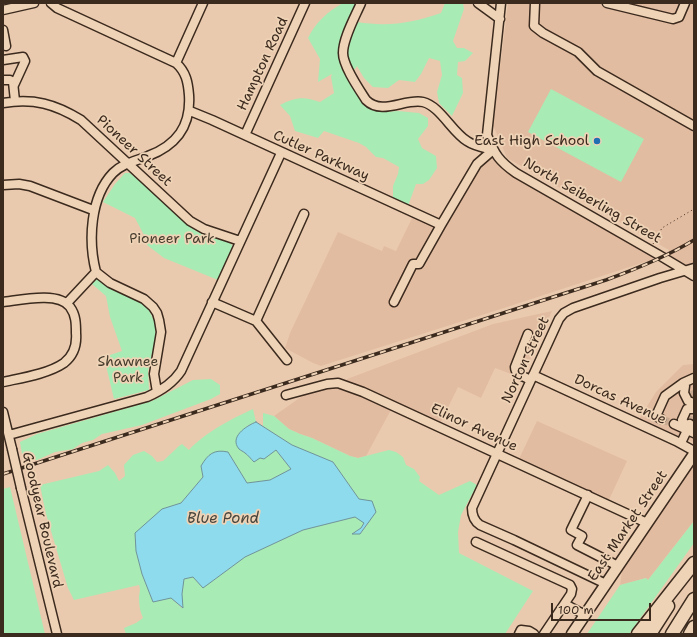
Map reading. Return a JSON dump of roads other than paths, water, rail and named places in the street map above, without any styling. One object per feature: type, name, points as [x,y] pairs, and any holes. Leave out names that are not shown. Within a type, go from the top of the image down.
[{"type":"highway","points":[[638,634],[694,563]]},
{"type":"highway","points":[[650,634],[694,568]]},
{"type":"highway","points":[[672,634],[694,599]]},
{"type":"highway","points":[[690,634],[694,627]]},
{"type":"main road","name":"East Market Street","points":[[572,634],[694,452]]},
{"type":"street","points":[[3,10],[34,3]]},
{"type":"street","points":[[51,3],[57,8],[176,63],[182,68],[187,79],[190,111],[182,132],[171,143],[148,156],[127,163],[118,168],[109,178],[93,210],[93,257],[96,272],[110,282],[144,299],[157,313],[161,332],[154,374],[157,392]]},
{"type":"street","points":[[176,63],[203,3]]},
{"type":"street","name":"Hampton Road","points":[[245,135],[305,3]]},
{"type":"street","points":[[362,3],[349,32],[343,54],[347,66],[366,100],[370,104],[380,107],[416,102],[427,104],[436,110],[467,142],[493,150]]},
{"type":"street","points":[[478,3],[500,19]]},
{"type":"street","points":[[493,150],[488,135],[501,3]]},
{"type":"street","points":[[534,3],[534,26],[543,33],[578,52],[597,71],[694,126]]},
{"type":"street","points":[[607,3],[624,5],[673,20],[679,17],[685,3]]},
{"type":"street","points":[[3,30],[6,46]]},
{"type":"street","points":[[3,60],[23,57],[25,60],[14,85],[15,101]]},
{"type":"street","points":[[3,80],[10,80],[14,85]]},
{"type":"street","name":"Pioneer Street","points":[[3,102],[38,102],[54,106],[68,112],[81,120],[190,221],[204,229],[240,241]]},
{"type":"street","name":"Cutler Parkway","points":[[190,111],[440,225]]},
{"type":"street","points":[[394,302],[413,264],[419,264],[440,225],[477,164],[493,150]]},
{"type":"street","name":"North Seiberling Street","points":[[493,150],[502,163],[516,173],[690,269],[694,276]]},
{"type":"street","points":[[9,435],[148,397],[170,383],[181,371],[281,153]]},
{"type":"street","points":[[3,185],[19,184],[35,187],[93,210]]},
{"type":"street","points":[[256,321],[304,214]]},
{"type":"street","name":"Norton Street","points":[[606,584],[528,546],[485,528],[476,522],[472,514],[472,508],[559,319],[564,312],[690,269]]},
{"type":"street","points":[[67,303],[96,272]]},
{"type":"street","points":[[3,302],[31,298],[61,300],[67,303],[73,311],[76,335],[76,346],[68,359],[51,369],[3,382]]},
{"type":"street","points":[[212,302],[256,321],[288,360]]},
{"type":"street","name":"Dorcas Avenue","points":[[528,334],[515,367],[517,373],[532,377],[681,443],[694,452]]},
{"type":"street","points":[[661,419],[656,416],[665,396],[686,386],[694,378]]},
{"type":"street","name":"Elinor Avenue","points":[[286,396],[327,384],[333,383],[344,385],[396,406],[647,523]]},
{"type":"street","points":[[686,386],[684,393],[688,400],[694,403]]},
{"type":"street","points":[[691,428],[682,420],[687,410],[694,409]]},
{"type":"street","name":"Goodyear Boulevard","points":[[3,412],[4,422],[9,435],[57,634]]},
{"type":"street","points":[[674,424],[691,428]]},
{"type":"street","points":[[681,443],[691,428]]},
{"type":"street","points":[[588,495],[571,530],[582,536],[577,545],[618,566]]},
{"type":"street","points":[[476,542],[570,585],[572,589],[571,594],[544,634]]},
{"type":"street","points":[[565,604],[585,615]]},
{"type":"street","points":[[519,634],[521,630],[526,630],[534,634]]},
{"type":"water","name":"Blue Pond","points":[[256,422],[292,445],[333,462],[359,499],[372,501],[376,512],[360,534],[352,534],[361,528],[364,523],[355,517],[303,530],[245,557],[203,588],[193,577],[184,579],[182,594],[183,608],[171,598],[153,602],[142,574],[136,551],[135,533],[162,509],[181,503],[203,477],[201,466],[206,458],[215,452],[228,452],[247,483],[270,480],[291,469],[276,450],[264,459],[260,458],[254,462],[236,445],[237,436],[240,432]]},
{"type":"tunnel","points":[[691,391],[694,397]]},
{"type":"tunnel","points":[[690,424],[694,414]]},
{"type":"tunnel","points":[[661,419],[674,424]]},
{"type":"railway","points":[[3,474],[606,280],[651,262],[694,240]]},
{"type":"place","name":"East High School","points":[[597,141]]},
{"type":"park label","name":"Pioneer Park","points":[[172,239]]},
{"type":"park label","name":"Shawnee Park","points":[[128,370]]}]
